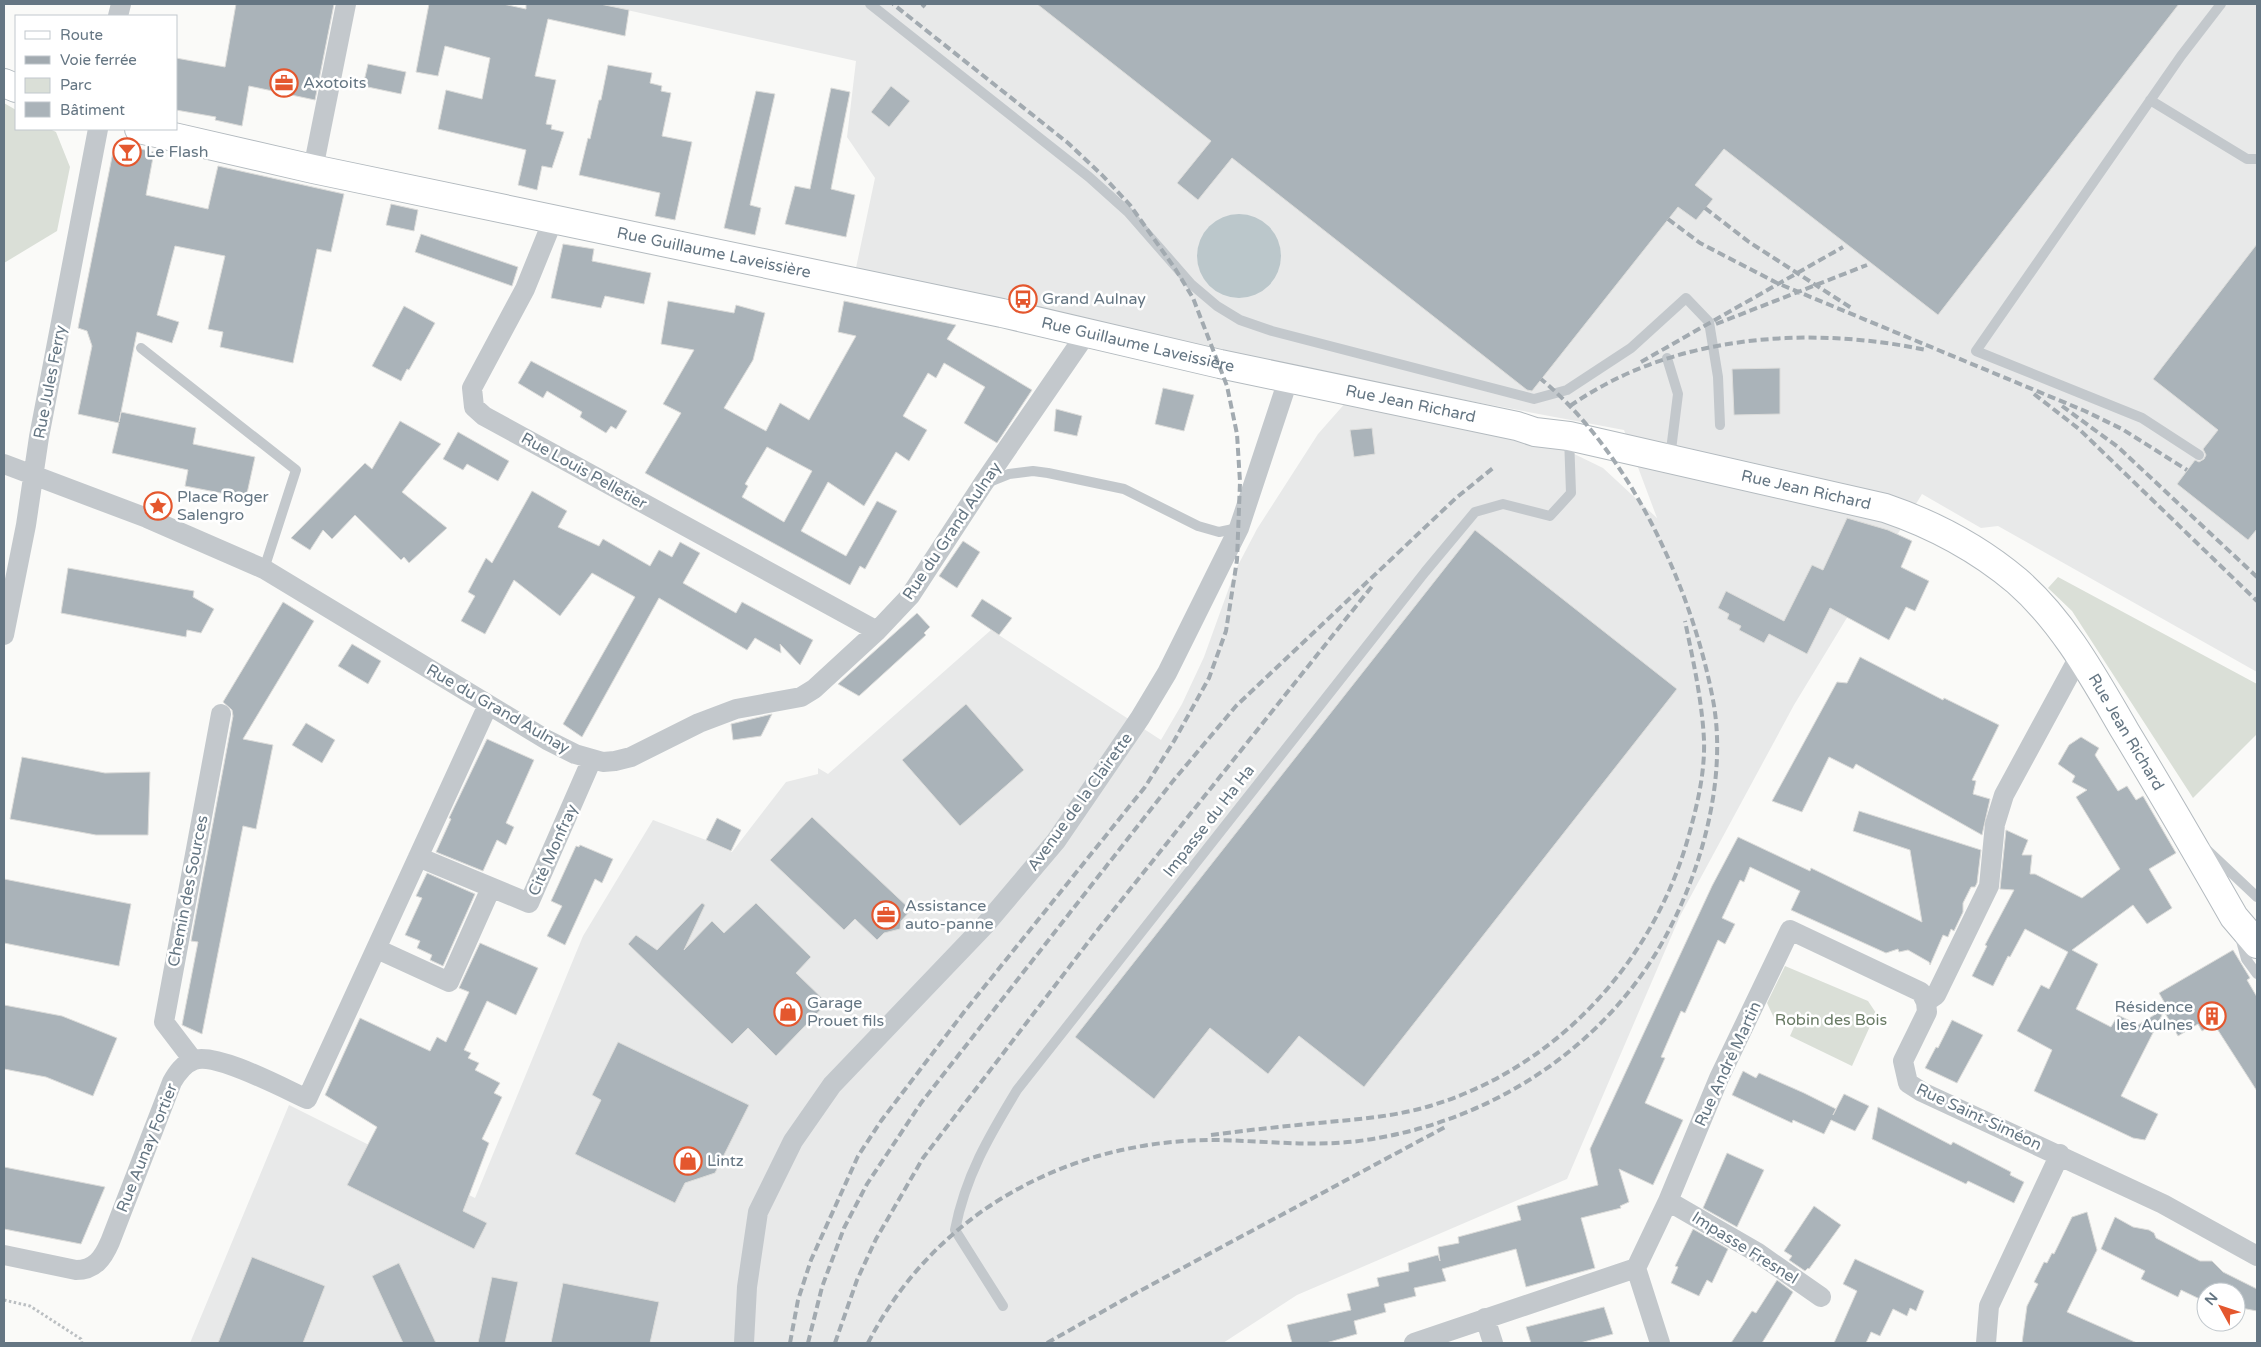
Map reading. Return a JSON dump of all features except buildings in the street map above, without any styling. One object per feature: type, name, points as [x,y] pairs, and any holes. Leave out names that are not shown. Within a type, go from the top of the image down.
[{"type":"street","points":[[313,169],[346,4]]},
{"type":"street","name":"Rue Jules Ferry","points":[[4,635],[35,474],[39,436],[98,130]]},
{"type":"street","name":"Rue Guillaume Laveissière","points":[[142,130],[313,169],[1002,313],[1086,334],[1289,378]]},
{"type":"street","name":"Rue Louis Pelletier","points":[[553,220],[525,289],[472,388],[474,407],[484,416],[877,632]]},
{"type":"street","name":"Rue du Grand Aulnay","points":[[4,464],[35,474],[147,518],[264,569],[547,740],[575,754],[603,762],[631,757],[699,723],[736,709],[801,696],[814,689],[877,632],[910,596],[983,484],[1086,334]]},
{"type":"street","name":"Rue Jean Richard","points":[[1289,378],[1517,426],[1535,432],[1569,436],[1885,508],[1912,517],[1988,559],[2017,581],[2042,606],[2080,655],[2234,917],[2257,944]]},
{"type":"street","name":"Avenue de la Clairette","points":[[744,1343],[747,1287],[758,1212],[793,1141],[832,1085],[985,925],[1056,842],[1140,718],[1167,673],[1239,528],[1289,378]]},
{"type":"street","name":"Rue Saint-Siméon","points":[[2080,655],[2004,796],[1995,824],[1989,886],[1936,995],[1926,1002],[1928,1012],[1903,1061],[1908,1082],[1922,1092],[2060,1154],[2163,1204],[2257,1256]]},
{"type":"street","points":[[193,1060],[204,1058],[216,1060],[306,1099],[377,949],[488,705]]},
{"type":"street","name":"Chemin des Sources","points":[[193,1060],[164,1022],[221,714]]},
{"type":"street","name":"Cité Monfray","points":[[418,857],[529,903],[592,759]]},
{"type":"street","points":[[377,949],[449,982],[491,888]]},
{"type":"street","name":"Rue André Martin","points":[[1636,1268],[1668,1201],[1719,1078],[1790,930],[1921,992],[1926,1002]]},
{"type":"street","name":"Rue Aunay Fortier","points":[[4,1255],[76,1270],[86,1270],[95,1265],[110,1242],[172,1082],[183,1066],[193,1060]]},
{"type":"street","points":[[1986,1343],[1988,1306],[2060,1154]]},
{"type":"street","name":"Impasse Fresnel","points":[[1668,1201],[1758,1253],[1821,1297]]},
{"type":"street","points":[[1414,1343],[1636,1268],[1660,1343]]},
{"type":"street","points":[[1485,1318],[1493,1343]]},
{"type":"lane","points":[[870,4],[1089,177],[1128,212],[1191,284],[1217,306],[1240,320],[1272,331],[1534,399],[1567,390],[1623,353],[1686,298],[1709,322],[1718,377],[1720,425]]},
{"type":"lane","points":[[2199,455],[2142,418],[1976,351],[2150,100],[2220,4]]},
{"type":"lane","points":[[2150,100],[2247,159],[2257,160]]},
{"type":"lane","points":[[141,348],[296,470],[264,569]]},
{"type":"lane","points":[[1667,358],[1678,394],[1670,460]]},
{"type":"lane","name":"Impasse du Ha Ha","points":[[1002,1306],[956,1230],[961,1200],[985,1142],[1017,1090],[1424,572],[1475,512],[1503,504],[1550,516],[1571,493],[1569,436]]},
{"type":"lane","points":[[983,484],[1008,474],[1033,471],[1048,472],[1124,489],[1198,526],[1219,532],[1239,528]]},
{"type":"lane","name":"Rue Jean Richard","points":[[2182,826],[2257,897]]},
{"type":"lane","name":"Rue Jean Richard","points":[[2234,917],[2246,959],[2257,974]]},
{"type":"path","points":[[4,1300],[30,1306],[81,1339],[82,1343]]},
{"type":"shaded area","points":[[600,4],[2257,4],[2257,672],[1998,526],[1981,528],[1922,494],[1794,705],[1680,916],[1567,1179],[1297,1295],[1223,1343],[190,1343],[289,1105],[475,1198],[583,936],[653,820],[732,852],[786,782],[818,774],[818,768],[828,774],[991,630],[1161,740],[1182,704],[1204,657],[1235,571],[1257,529],[1318,434],[1355,392],[1517,426],[1603,468],[1657,518],[1624,430],[1002,313],[853,282],[875,178],[847,137],[856,61]]},
{"type":"shaded area","points":[[1231,214],[1247,214],[1263,221],[1274,232],[1281,248],[1278,272],[1269,286],[1263,291],[1247,298],[1231,298],[1215,291],[1204,280],[1197,264],[1197,248],[1204,232],[1215,221]]},
{"type":"green space","points":[[4,103],[15,109],[15,130],[52,130],[56,132],[70,167],[57,231],[4,263]]},
{"type":"green space","points":[[2058,577],[2257,684],[2257,734],[2193,798],[2072,611],[2048,588]]},
{"type":"green space","name":"Robin des Bois","points":[[1785,966],[1868,1001],[1876,1013],[1852,1066],[1790,1036],[1794,1027],[1774,1018],[1767,1003]]},
{"type":"railway","points":[[790,1343],[798,1300],[811,1260],[858,1156],[881,1121],[964,1012],[1145,787],[1174,741],[1209,678],[1226,631],[1237,560],[1240,482],[1237,434],[1227,386],[1193,298],[1176,270],[1130,205],[1068,143],[893,4]]},
{"type":"railway","points":[[922,4],[925,7]]},
{"type":"railway","points":[[1705,208],[1749,242],[1853,309]]},
{"type":"railway","points":[[1668,219],[1700,243],[1777,283],[2085,411],[2122,429],[2187,470]]},
{"type":"railway","points":[[1641,362],[1843,247]]},
{"type":"railway","points":[[1716,324],[1867,265]]},
{"type":"railway","points":[[1570,406],[1609,382],[1652,364],[1696,350],[1742,342],[1788,338],[1835,338],[1881,342],[1926,350]]},
{"type":"railway","points":[[868,1343],[896,1297],[929,1257],[967,1223],[1009,1194],[1055,1171],[1104,1154],[1155,1144],[1208,1140],[1307,1144],[1346,1142],[1366,1140],[1413,1130],[1459,1115],[1503,1095],[1544,1070],[1582,1041],[1616,1007],[1645,970],[1670,928],[1682,902],[1693,875],[1710,817],[1717,758],[1717,728],[1713,700],[1690,613],[1673,569],[1652,525],[1629,484],[1602,445],[1573,409],[1541,379]]},
{"type":"railway","points":[[2034,394],[2079,429],[2257,601]]},
{"type":"railway","points":[[2062,406],[2118,447],[2257,577]]},
{"type":"railway","points":[[808,1343],[822,1287],[844,1228],[867,1184],[921,1103],[1173,781],[1236,706],[1456,498],[1493,468]]},
{"type":"railway","points":[[835,1343],[857,1280],[876,1239],[923,1158],[1096,932],[1373,585]]},
{"type":"railway","points":[[1211,1135],[1381,1116],[1430,1106],[1477,1088],[1520,1065],[1560,1036],[1596,1002],[1627,964],[1653,922],[1674,878],[1696,809],[1702,775],[1704,740],[1699,695],[1685,621]]},
{"type":"railway","points":[[1047,1343],[1123,1300],[1447,1126]]},
{"type":"place","name":"Axotoits","points":[[284,83]]},
{"type":"place","name":"Le Flash","points":[[127,152]]},
{"type":"place","name":"Grand Aulnay","points":[[1023,299]]},
{"type":"place","name":"Place Roger Salengro","points":[[158,506]]},
{"type":"place","name":"Assistance auto-panne","points":[[886,915]]},
{"type":"place","name":"Garage Prouet fils","points":[[788,1012]]},
{"type":"place","name":"Résidence les Aulnes","points":[[2212,1016]]},
{"type":"place","name":"Lintz","points":[[688,1161]]}]
